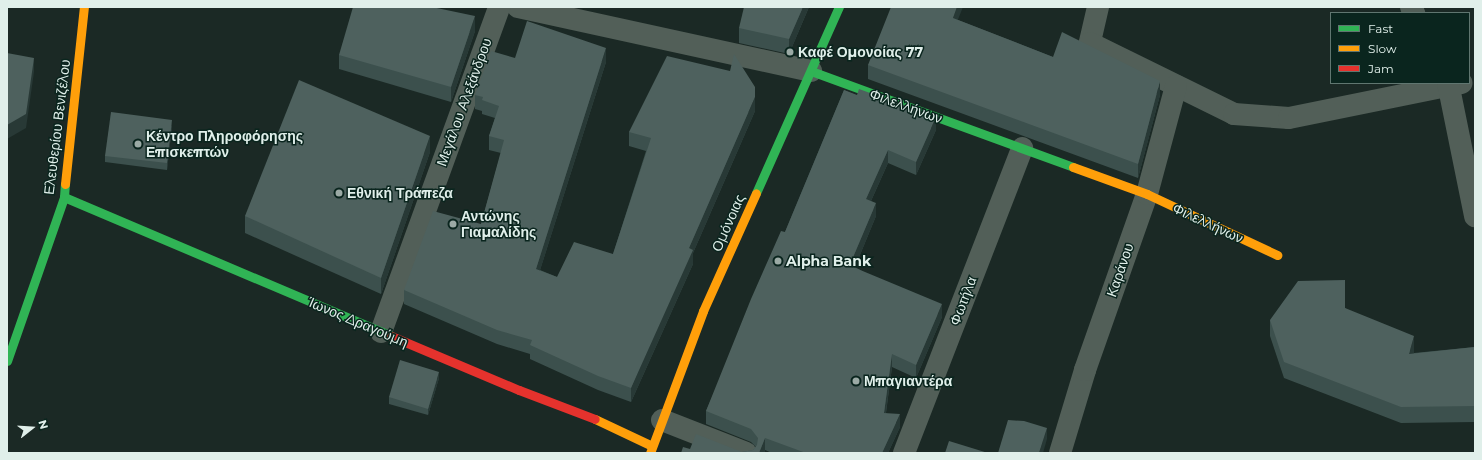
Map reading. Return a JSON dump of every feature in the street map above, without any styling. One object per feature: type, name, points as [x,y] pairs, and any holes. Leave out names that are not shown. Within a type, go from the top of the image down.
[{"type":"main road","name":"Ελευθερίου Βενιζέλου","points":[[7,361],[10,340],[64,197],[84,7]]},
{"type":"main road","name":"Ομόνοιας","points":[[651,449],[703,311],[839,7]]},
{"type":"main road","name":"Φιλελλήνων","points":[[811,71],[1147,194],[1277,255]]},
{"type":"main road","name":"Ίωνος Δραγούμη","points":[[64,197],[381,332],[600,421],[651,449]]},
{"type":"street","name":"Μεγάλου Αλεξάνδρου","points":[[381,332],[499,7]]},
{"type":"street","name":"Φιλελλήνων","points":[[518,7],[811,71]]},
{"type":"street","points":[[1098,7],[1090,43],[1234,114],[1289,118],[1452,84]]},
{"type":"street","points":[[1457,84],[1475,216]]},
{"type":"street","name":"Καράνου","points":[[1060,453],[1085,370],[1147,194],[1176,86]]},
{"type":"street","name":"Φωτήλα","points":[[904,453],[1022,148]]},
{"type":"street","points":[[662,420],[746,453]]},
{"type":"building","points":[[353,7],[432,7],[475,16],[451,87],[339,55]]},
{"type":"building","points":[[744,7],[803,7],[789,39],[739,28]]},
{"type":"building","points":[[891,7],[957,7],[953,18],[1053,57],[1062,32],[1160,81],[1138,164],[868,65]]},
{"type":"building","points":[[527,21],[606,48],[536,269],[557,277],[574,242],[613,254],[651,138],[629,132],[667,56],[730,71],[734,54],[755,87],[755,97],[689,248],[693,250],[631,388],[598,376],[530,345],[532,340],[497,330],[404,290],[433,211],[481,224],[504,140],[489,136],[499,106],[482,100],[483,97],[475,95],[491,51],[515,58]]},
{"type":"building","points":[[7,53],[34,58],[26,114],[7,125]]},
{"type":"building","name":"Εθνική Τράπεζα","points":[[299,80],[430,136],[381,278],[245,216]]},
{"type":"building","points":[[859,89],[936,117],[916,162],[888,150],[866,199],[876,203],[851,262],[855,263],[853,267],[942,304],[916,365],[892,354],[884,413],[900,414],[882,453],[806,453],[765,438],[759,453],[681,453],[683,447],[690,449],[696,434],[742,452],[753,450],[757,445],[758,438],[751,429],[706,411],[751,299],[781,231],[785,232],[844,90],[857,95]]},
{"type":"building","name":"Κέντρο Πληροφόρησης Επισκεπτών","points":[[111,112],[172,120],[167,163],[105,156]]},
{"type":"building","points":[[1345,280],[1345,308],[1414,336],[1409,354],[1475,347],[1475,406],[1401,407],[1284,362],[1270,320],[1298,281]]},
{"type":"building","points":[[400,360],[439,372],[428,409],[389,397]]},
{"type":"building","points":[[1008,420],[1024,421],[1047,428],[1039,453],[998,453]]},
{"type":"building","points":[[949,441],[988,453],[945,453]]},
{"type":"traffic: fast","points":[[756,193],[839,7]]},
{"type":"traffic: fast","points":[[811,71],[1073,167]]},
{"type":"traffic: fast","points":[[7,361],[64,197],[65,184]]},
{"type":"traffic: fast","points":[[64,197],[391,336]]},
{"type":"traffic: slow","points":[[65,184],[84,7]]},
{"type":"traffic: slow","points":[[1073,167],[1147,194],[1277,255]]},
{"type":"traffic: slow","points":[[650,453],[703,311],[756,193]]},
{"type":"traffic: slow","points":[[595,419],[652,446]]},
{"type":"traffic: jam","points":[[391,336],[519,390],[595,419]]},
{"type":"place","name":"Καφέ Ομονοίας 77","points":[[790,52]]},
{"type":"place","name":"Κέντρο Πληροφόρησης Επισκεπτών","points":[[138,144]]},
{"type":"place","name":"Εθνική Τράπεζα","points":[[339,193]]},
{"type":"place","name":"Αντώνης Γιαμαλίδης","points":[[453,224]]},
{"type":"place","name":"Alpha Bank","points":[[778,261]]},
{"type":"place","name":"Μπαγιαντέρα","points":[[856,381]]}]
